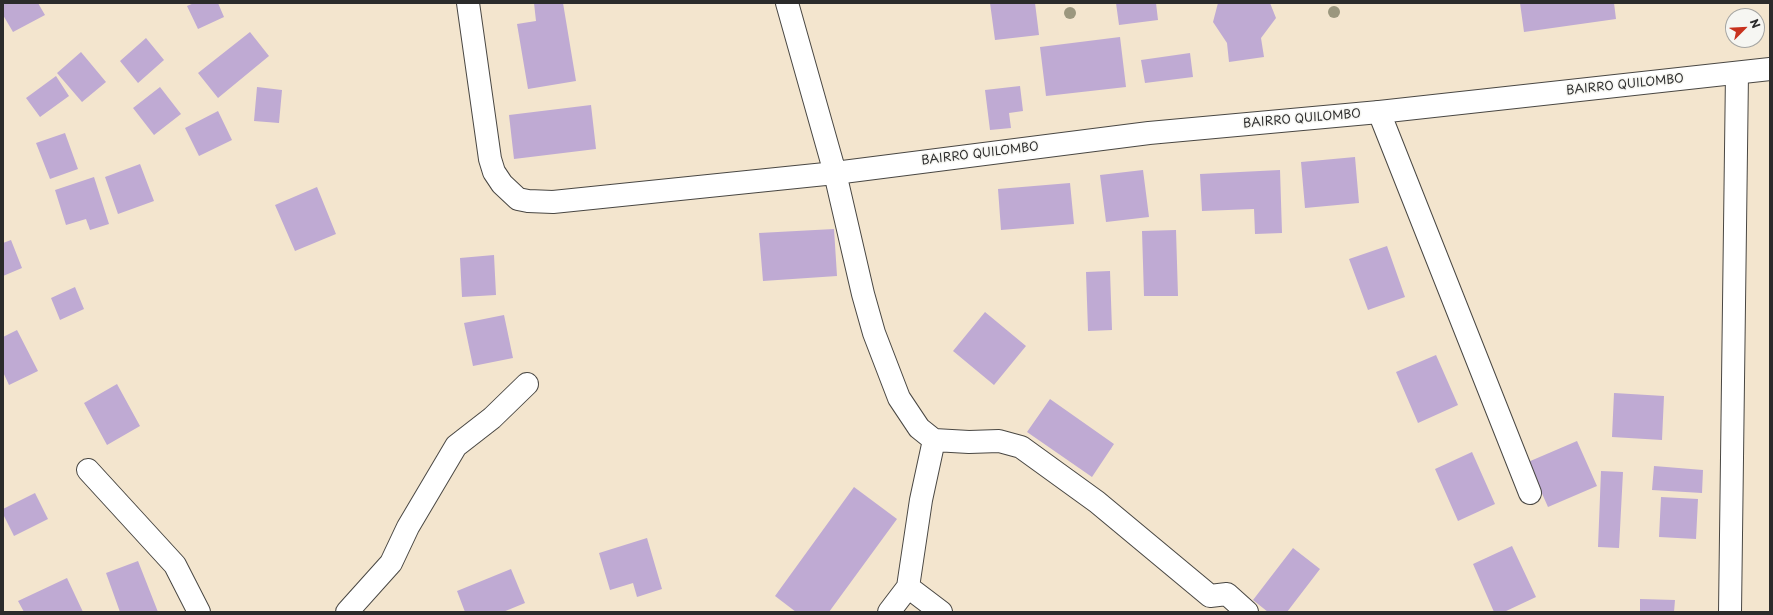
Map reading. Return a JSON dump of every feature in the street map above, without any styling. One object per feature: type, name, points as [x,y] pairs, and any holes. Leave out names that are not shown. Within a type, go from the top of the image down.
[{"type":"street","name":"BAIRRO QUILOMBO","points":[[468,3],[490,159],[494,172],[502,184],[518,199],[528,201],[552,202],[836,173],[1149,133],[1379,112],[1770,69]]},
{"type":"street","points":[[787,3],[836,173],[863,294],[884,360],[899,398],[919,428],[934,440],[970,442],[999,441],[1021,447],[1097,502],[1210,596],[1227,594],[1247,612]]},
{"type":"street","points":[[1730,612],[1737,73]]},
{"type":"street","points":[[1379,112],[1530,493]]},
{"type":"street","points":[[347,612],[391,563],[408,527],[456,446],[492,418],[527,384]]},
{"type":"street","points":[[889,612],[908,587],[921,500],[934,440]]},
{"type":"street","points":[[88,470],[175,565],[199,612]]},
{"type":"street","points":[[908,587],[941,612]]},
{"type":"building","points":[[3,3],[38,3],[45,15],[13,32],[3,15]]},
{"type":"building","points":[[194,3],[218,3],[224,17],[198,29],[187,6]]},
{"type":"building","points":[[534,3],[563,3],[576,81],[528,89],[517,24],[536,21]]},
{"type":"building","points":[[990,3],[1035,3],[1039,35],[995,40]]},
{"type":"building","points":[[1116,3],[1156,3],[1158,20],[1119,25]]},
{"type":"building","points":[[1218,3],[1270,3],[1276,18],[1261,38],[1264,57],[1229,62],[1227,43],[1213,22]]},
{"type":"building","points":[[1520,3],[1614,3],[1616,19],[1524,32]]},
{"type":"building","points":[[250,32],[269,56],[218,98],[198,73]]},
{"type":"building","points":[[1120,37],[1126,87],[1046,96],[1040,47]]},
{"type":"building","points":[[146,38],[164,60],[138,83],[120,61]]},
{"type":"building","points":[[81,52],[106,82],[82,102],[57,73]]},
{"type":"building","points":[[1190,53],[1193,77],[1145,83],[1141,60]]},
{"type":"building","points":[[56,76],[69,96],[40,117],[26,98]]},
{"type":"building","points":[[1020,86],[1023,111],[1009,113],[1011,128],[990,130],[985,90]]},
{"type":"building","points":[[160,87],[181,114],[154,135],[133,108]]},
{"type":"building","points":[[257,87],[282,90],[279,123],[254,121]]},
{"type":"building","points":[[591,105],[596,149],[514,159],[509,115]]},
{"type":"building","points":[[218,111],[232,140],[199,156],[185,128]]},
{"type":"building","points":[[65,133],[78,169],[50,179],[36,143]]},
{"type":"building","points":[[1355,157],[1359,203],[1305,208],[1301,162]]},
{"type":"building","points":[[140,164],[154,201],[118,214],[105,177]]},
{"type":"building","points":[[1143,170],[1149,217],[1106,222],[1100,175]]},
{"type":"building","points":[[1280,170],[1282,233],[1255,234],[1254,209],[1202,211],[1200,174]]},
{"type":"building","points":[[94,177],[109,224],[90,230],[86,219],[66,225],[55,190]]},
{"type":"building","points":[[1070,183],[1074,224],[1001,230],[998,189]]},
{"type":"building","points":[[317,187],[336,234],[295,251],[275,205]]},
{"type":"building","points":[[834,229],[837,276],[763,281],[759,233]]},
{"type":"building","points":[[1176,230],[1178,296],[1144,296],[1142,231]]},
{"type":"building","points":[[11,240],[22,268],[3,276],[3,243]]},
{"type":"building","points":[[1387,246],[1405,297],[1368,310],[1349,259]]},
{"type":"building","points":[[494,255],[496,295],[462,297],[460,258]]},
{"type":"building","points":[[1110,271],[1112,330],[1088,331],[1086,272]]},
{"type":"building","points":[[75,287],[84,309],[60,320],[51,298]]},
{"type":"building","points":[[985,312],[1026,346],[994,385],[953,351]]},
{"type":"building","points":[[504,315],[513,358],[473,366],[464,323]]},
{"type":"building","points":[[17,330],[38,371],[9,385],[3,372],[3,337]]},
{"type":"building","points":[[1436,355],[1458,405],[1418,423],[1396,372]]},
{"type":"building","points":[[117,384],[140,426],[107,445],[84,403]]},
{"type":"building","points":[[1614,393],[1664,396],[1662,440],[1612,437]]},
{"type":"building","points":[[1050,399],[1114,444],[1092,477],[1027,432]]},
{"type":"building","points":[[1577,441],[1597,486],[1548,507],[1528,462]]},
{"type":"building","points":[[1472,452],[1495,504],[1458,521],[1435,469]]},
{"type":"building","points":[[1654,466],[1703,470],[1702,493],[1652,490]]},
{"type":"building","points":[[1601,471],[1623,472],[1619,548],[1598,547]]},
{"type":"building","points":[[854,487],[897,519],[829,612],[796,612],[775,596]]},
{"type":"building","points":[[35,493],[48,519],[14,536],[3,514],[3,509]]},
{"type":"building","points":[[1661,497],[1698,499],[1696,539],[1659,537]]},
{"type":"building","points":[[647,538],[662,589],[637,597],[633,583],[610,590],[599,553]]},
{"type":"building","points":[[1512,546],[1536,597],[1504,612],[1494,612],[1473,564]]},
{"type":"building","points":[[1293,548],[1320,569],[1287,612],[1268,612],[1253,600]]},
{"type":"building","points":[[138,561],[158,612],[120,612],[106,573]]},
{"type":"building","points":[[511,569],[525,603],[503,612],[465,612],[457,591]]},
{"type":"building","points":[[67,578],[83,612],[24,612],[18,601]]},
{"type":"building","points":[[1640,599],[1675,600],[1674,612],[1640,612]]}]
